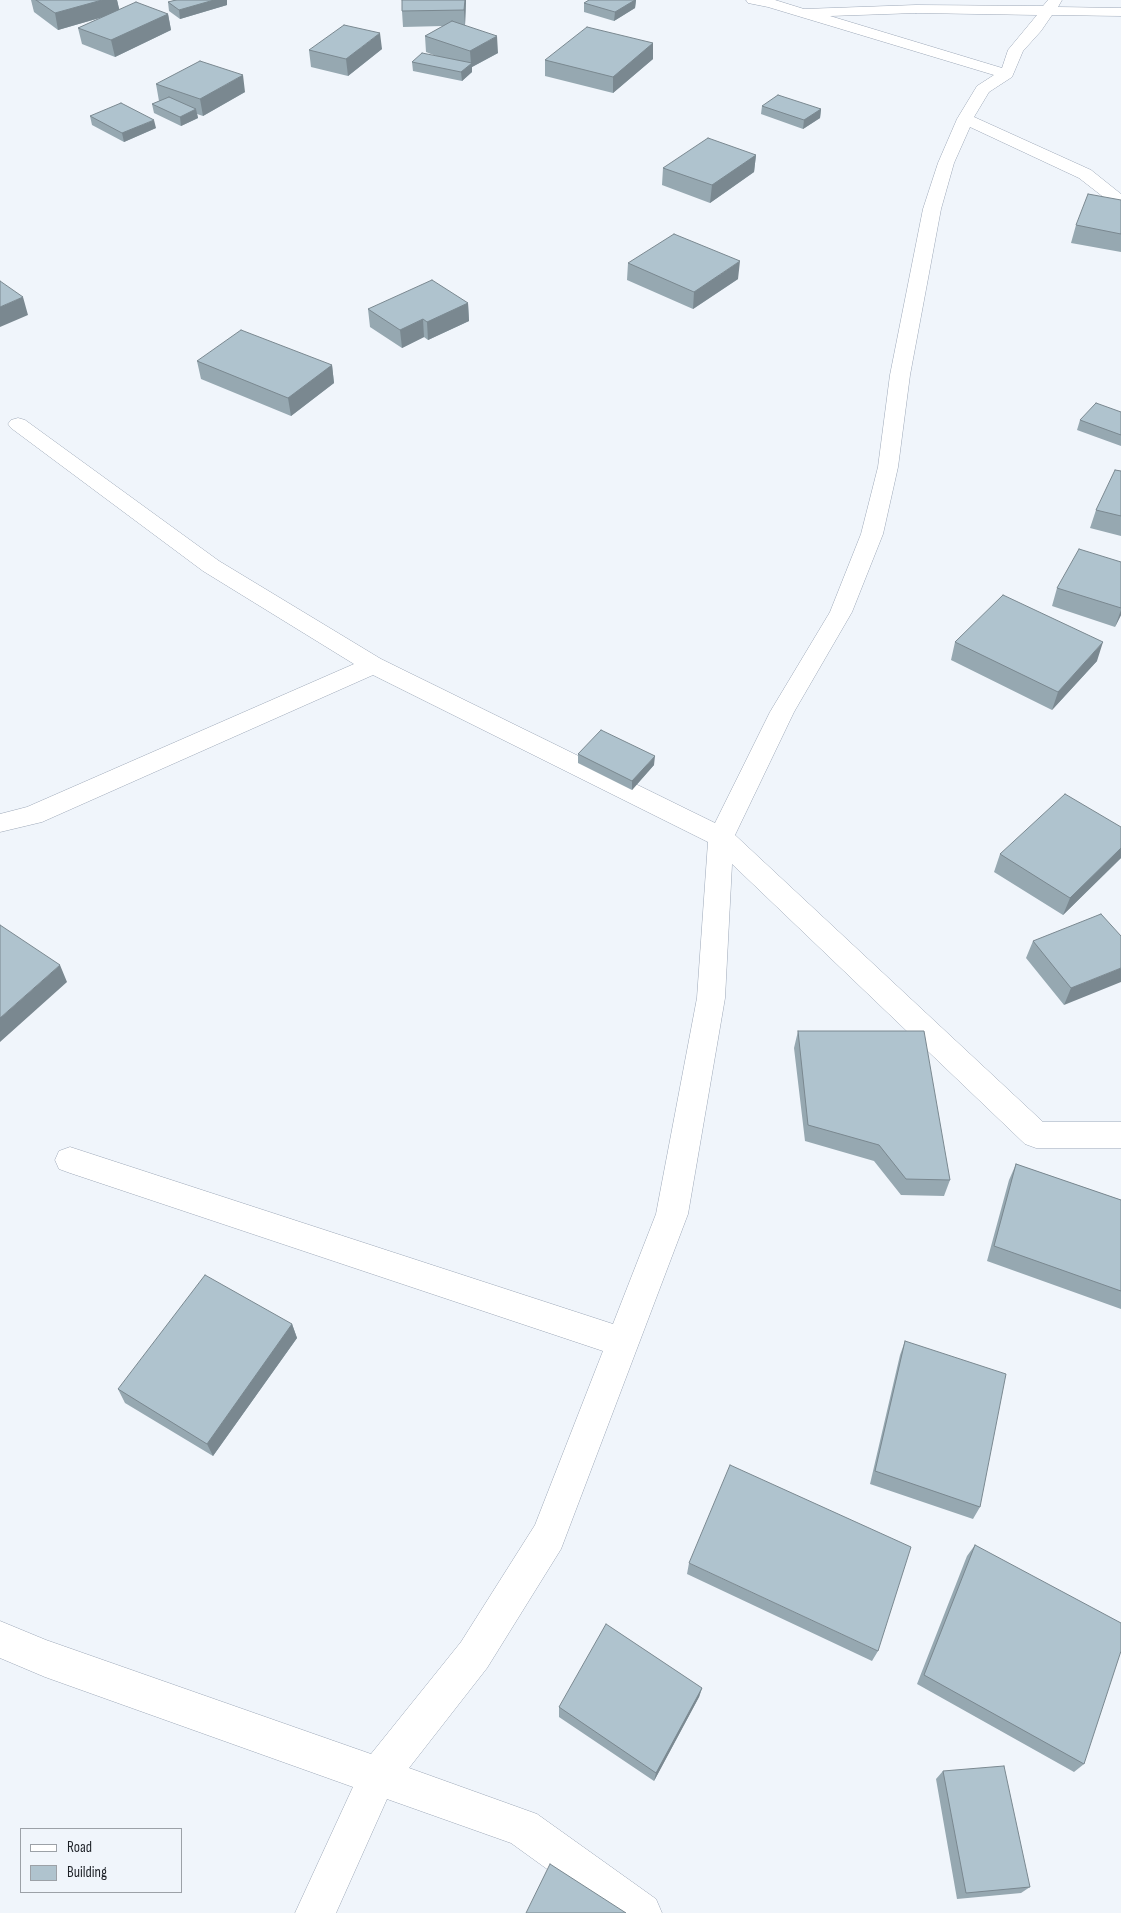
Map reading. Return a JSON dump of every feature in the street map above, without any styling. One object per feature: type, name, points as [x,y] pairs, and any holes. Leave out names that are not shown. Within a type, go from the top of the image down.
[{"type":"street","points":[[752,0],[803,13],[1007,74]]},
{"type":"street","points":[[803,13],[1052,5],[1121,12]]},
{"type":"street","points":[[315,1913],[378,1776],[474,1654],[548,1536],[672,1214],[711,998],[722,837],[782,712],[841,612],[872,534],[888,467],[900,375],[932,209],[946,163],[965,119],[983,89],[1007,74],[1016,50],[1052,5]]},
{"type":"street","points":[[965,119],[1085,174],[1121,202]]},
{"type":"street","points":[[18,424],[212,566],[372,665],[722,837],[1036,1135],[1121,1135]]},
{"type":"street","points":[[0,823],[33,815],[372,665]]},
{"type":"street","points":[[70,1160],[622,1342]]},
{"type":"street","points":[[0,1639],[45,1658],[523,1828],[642,1913]]},
{"type":"building","points":[[36,0],[102,0],[55,13]]},
{"type":"building","points":[[176,0],[214,0],[179,10],[168,2]]},
{"type":"building","points":[[402,0],[465,0],[464,10],[402,11]]},
{"type":"building","points":[[589,0],[635,0],[615,12],[584,3]]},
{"type":"building","points":[[136,2],[168,14],[111,40],[78,28]]},
{"type":"building","points":[[452,21],[497,36],[470,51],[425,36]]},
{"type":"building","points":[[344,25],[380,33],[346,59],[309,50]]},
{"type":"building","points":[[587,27],[653,43],[613,77],[545,60]]},
{"type":"building","points":[[422,53],[472,63],[461,72],[412,62]]},
{"type":"building","points":[[200,61],[243,75],[200,99],[156,84]]},
{"type":"building","points":[[778,95],[821,109],[804,120],[762,106]]},
{"type":"building","points":[[169,97],[196,109],[180,117],[152,104]]},
{"type":"building","points":[[121,103],[154,120],[122,133],[90,116]]},
{"type":"building","points":[[708,138],[756,155],[712,185],[663,168]]},
{"type":"building","points":[[1088,194],[1121,200],[1121,234],[1076,225]]},
{"type":"building","points":[[674,234],[740,261],[694,292],[628,263]]},
{"type":"building","points":[[432,280],[468,303],[427,322],[423,319],[400,330],[368,309]]},
{"type":"building","points":[[0,281],[23,297],[0,307]]},
{"type":"building","points":[[241,330],[332,365],[288,398],[197,361]]},
{"type":"building","points":[[1096,403],[1121,412],[1121,435],[1080,420]]},
{"type":"building","points":[[1115,470],[1121,471],[1121,516],[1096,510]]},
{"type":"building","points":[[1079,549],[1121,562],[1121,608],[1057,588]]},
{"type":"building","points":[[1003,595],[1103,642],[1058,692],[955,642]]},
{"type":"building","points":[[601,730],[655,756],[632,781],[578,754]]},
{"type":"building","points":[[1065,794],[1121,827],[1121,848],[1070,898],[1000,854]]},
{"type":"building","points":[[1101,914],[1121,936],[1121,968],[1071,988],[1033,941]]},
{"type":"building","points":[[0,925],[60,965],[0,1018]]},
{"type":"building","points":[[798,1031],[924,1031],[950,1180],[906,1179],[879,1145],[808,1125]]},
{"type":"building","points":[[1016,1164],[1121,1200],[1121,1291],[994,1246]]},
{"type":"building","points":[[205,1275],[292,1324],[207,1444],[118,1389]]},
{"type":"building","points":[[905,1341],[1006,1374],[980,1507],[875,1471]]},
{"type":"building","points":[[730,1465],[911,1547],[878,1651],[689,1563]]},
{"type":"building","points":[[975,1545],[1121,1623],[1121,1651],[1084,1764],[924,1675]]},
{"type":"building","points":[[606,1624],[702,1688],[656,1773],[559,1707]]},
{"type":"building","points":[[1004,1766],[1030,1887],[966,1893],[943,1771]]},
{"type":"building","points":[[550,1864],[626,1913],[526,1913]]}]
